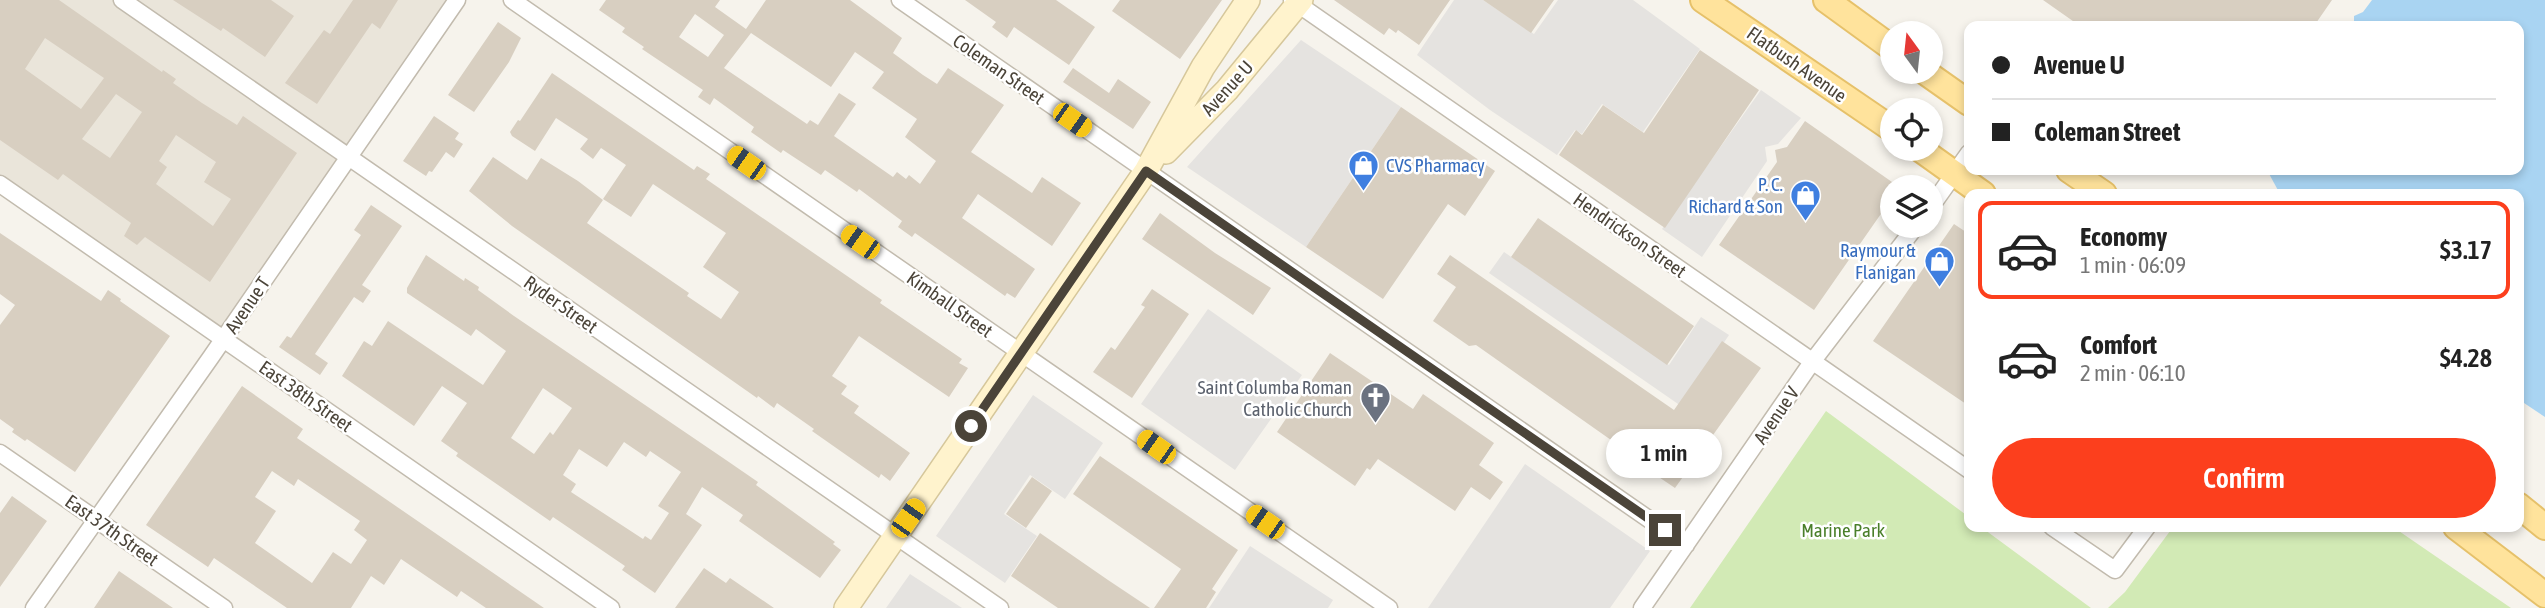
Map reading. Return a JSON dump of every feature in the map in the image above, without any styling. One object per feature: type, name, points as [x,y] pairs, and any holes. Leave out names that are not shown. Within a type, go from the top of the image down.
[{"type":"main road","name":"Avenue U","points":[[846,608],[1146,171],[1203,67],[1248,0]]},
{"type":"main road","name":"Flatbush Avenue","points":[[1703,0],[1880,121]]},
{"type":"main road","points":[[1826,0],[1880,39]]},
{"type":"main road","name":"Avenue U","points":[[1146,171],[1227,90],[1297,2]]},
{"type":"main road","points":[[1941,84],[1964,100]]},
{"type":"main road","points":[[1936,161],[1976,189]]},
{"type":"main road","points":[[2076,175],[2097,189]]},
{"type":"main road","points":[[2524,510],[2545,527]]},
{"type":"main road","points":[[2463,532],[2545,595]]},
{"type":"street","name":"Ryder Street","points":[[122,0],[1000,608]]},
{"type":"street","name":"Avenue T","points":[[34,608],[224,339],[457,0]]},
{"type":"street","name":"Kimball Street","points":[[512,0],[1389,608]]},
{"type":"street","name":"Coleman Street","points":[[900,0],[1686,545]]},
{"type":"street","name":"Hendrickson Street","points":[[1297,2],[1964,467]]},
{"type":"street","points":[[1943,190],[1964,160]]},
{"type":"street","name":"East 38th Street","points":[[0,184],[611,608]]},
{"type":"street","name":"Avenue V","points":[[1642,608],[1812,362],[1907,238]]},
{"type":"street","name":"East 37th Street","points":[[0,453],[223,608]]},
{"type":"street","points":[[2059,532],[2115,570],[2143,532]]},
{"type":"shaded area","points":[[0,0],[457,0],[224,339],[0,184]]},
{"type":"shaded area","points":[[1454,0],[1483,0],[1534,34],[1558,0],[1633,0],[1700,49],[1643,132],[1602,104],[1582,134],[1575,130],[1557,155],[1490,110],[1417,55]]},
{"type":"shaded area","points":[[1301,40],[1401,107],[1306,247],[1187,167]]},
{"type":"shaded area","points":[[1761,90],[1801,118],[1778,144],[1765,147],[1767,161],[1702,257],[1662,229]]},
{"type":"shaded area","points":[[1504,252],[1669,365],[1701,317],[1729,335],[1681,406],[1489,273]]},
{"type":"shaded area","points":[[1208,309],[1302,375],[1235,470],[1141,404]]},
{"type":"shaded area","points":[[1033,395],[1103,443],[1065,499],[1030,475],[1004,514],[1037,536],[1005,583],[936,536]]},
{"type":"shaded area","points":[[1525,464],[1650,551],[1610,608],[1428,608]]},
{"type":"shaded area","points":[[1250,546],[1333,600],[1328,608],[1209,608]]},
{"type":"shaded area","points":[[910,574],[962,608],[886,608]]},
{"type":"green space","name":"Marine Park","points":[[1826,411],[1964,513],[1964,532],[1988,532],[2091,608],[1690,608]]},
{"type":"green space","points":[[2169,532],[2400,532],[2511,608],[2108,608],[2125,592]]},
{"type":"water","points":[[2372,0],[2545,0],[2545,417],[2524,403],[2524,189],[2277,189],[2270,175],[2524,175],[2524,21],[2354,21],[2354,16],[2363,12]]},
{"type":"building","points":[[0,0],[59,0],[176,79],[173,83],[202,103],[237,125],[243,116],[297,153],[210,282],[145,237],[137,245],[124,236],[131,223],[63,174],[58,180],[0,140]],"holes":[[[45,38],[104,78],[81,109],[25,69]],[[116,94],[142,112],[110,158],[82,139]],[[176,135],[216,162],[204,182],[231,199],[213,226],[156,184],[167,167],[159,161]]]},
{"type":"building","points":[[173,0],[271,0],[294,16],[265,57],[223,28],[221,31]]},
{"type":"building","points":[[353,0],[398,0],[380,29],[372,23],[317,104],[285,83],[324,30],[330,34]]},
{"type":"building","points":[[606,0],[720,0],[715,7],[746,29],[766,0],[850,0],[902,38],[893,53],[923,75],[937,84],[948,68],[1004,105],[971,152],[1032,193],[1042,177],[1081,203],[1052,246],[978,194],[962,218],[1035,269],[1015,298],[1007,293],[1005,296],[915,233],[912,237],[898,227],[902,221],[859,189],[857,192],[825,170],[821,175],[783,150],[781,153],[751,132],[754,127],[714,98],[710,105],[698,97],[703,90],[642,49],[644,47],[622,32],[625,28],[599,10]],"holes":[[[695,14],[724,35],[708,57],[679,37]],[[751,33],[831,87],[855,52],[884,72],[872,88],[917,119],[905,137],[936,161],[920,184],[909,175],[906,179],[897,172],[893,177],[834,136],[856,104],[839,93],[818,125],[810,120],[807,124],[724,68]]]},
{"type":"building","points":[[965,0],[1056,0],[1095,27],[1069,65],[1014,27],[1007,38],[992,27],[996,22]]},
{"type":"building","points":[[1120,0],[1222,0],[1180,59],[1112,11]]},
{"type":"building","points":[[1334,0],[1450,0],[1419,45],[1398,30],[1396,33],[1389,28],[1384,35]]},
{"type":"building","points":[[1483,0],[1554,0],[1531,33]]},
{"type":"building","points":[[2043,0],[2332,0],[2317,21],[2073,21]]},
{"type":"building","points":[[498,22],[521,38],[509,62],[474,112],[448,95]]},
{"type":"building","points":[[1700,50],[1759,90],[1665,228],[1559,155],[1576,130],[1582,135],[1603,105],[1644,133]]},
{"type":"building","points":[[1073,68],[1109,93],[1118,79],[1151,102],[1133,129],[1063,82]]},
{"type":"building","points":[[552,73],[694,170],[697,166],[710,174],[706,179],[882,300],[880,303],[962,359],[959,363],[968,368],[949,397],[859,336],[832,376],[847,386],[841,394],[859,406],[854,413],[910,453],[890,481],[881,474],[879,478],[777,403],[774,408],[758,396],[757,398],[512,226],[469,191],[493,157],[527,180],[541,158],[603,200],[587,223],[689,293],[687,296],[721,319],[739,292],[703,267],[726,233],[653,184],[631,217],[603,199],[626,165],[601,148],[593,159],[580,149],[588,139],[556,118],[535,151],[512,136],[510,132]]},
{"type":"building","points":[[1401,107],[1495,171],[1465,216],[1448,204],[1383,299],[1306,247]]},
{"type":"building","points":[[434,116],[459,133],[455,139],[463,144],[454,158],[446,152],[426,176],[403,161]]},
{"type":"building","name":"P. C. Richard & Son","points":[[1805,121],[1882,175],[1880,215],[1814,310],[1719,245],[1777,162],[1775,150],[1787,147]]},
{"type":"building","points":[[371,205],[402,226],[362,285],[371,291],[363,303],[354,297],[315,354],[328,363],[320,375],[279,347],[287,336],[291,338],[361,235],[354,230]]},
{"type":"building","points":[[1160,213],[1215,253],[1271,288],[1253,315],[1142,239]]},
{"type":"building","points":[[1538,218],[1694,326],[1667,365],[1511,257]]},
{"type":"building","name":"Raymour & Flanigan","points":[[1954,224],[1964,231],[1964,403],[1873,341]]},
{"type":"building","points":[[0,233],[101,301],[108,290],[170,336],[75,472],[27,439],[25,441],[12,432],[14,429],[0,419],[0,325],[15,305],[0,294]]},
{"type":"building","points":[[426,255],[464,281],[465,278],[514,316],[758,482],[756,485],[835,542],[833,544],[841,550],[820,578],[739,521],[743,515],[702,487],[686,514],[702,525],[655,593],[622,570],[625,566],[553,517],[550,521],[456,456],[458,453],[441,441],[467,403],[442,386],[414,426],[342,376],[364,341],[372,346],[388,321],[483,385],[506,351],[476,329],[471,336],[407,293],[407,288]],"holes":[[[543,388],[572,408],[553,435],[550,432],[534,454],[511,438]],[[624,442],[646,457],[650,451],[681,472],[658,506],[669,513],[651,540],[645,536],[643,539],[571,492],[576,484],[563,475],[579,449],[607,467]]]},
{"type":"building","points":[[1450,255],[1674,410],[1722,341],[1761,368],[1675,488],[1476,345],[1469,346],[1433,321],[1456,287],[1437,274]]},
{"type":"building","points":[[1152,289],[1189,314],[1132,398],[1093,372],[1111,347],[1115,350],[1145,307],[1141,305]]},
{"type":"building","name":"Saint Columba Roman Catholic Church","points":[[1330,353],[1413,409],[1423,394],[1494,443],[1479,465],[1503,482],[1490,500],[1471,487],[1455,511],[1378,459],[1370,470],[1367,468],[1355,486],[1277,432]]},
{"type":"building","points":[[242,386],[303,429],[297,438],[544,608],[486,608],[461,591],[457,597],[401,559],[384,585],[371,576],[351,608],[287,608],[214,558],[208,567],[146,525]],"holes":[[[272,471],[294,486],[298,479],[360,521],[354,530],[367,540],[351,564],[333,552],[312,583],[255,543],[276,511],[255,497]]]},
{"type":"building","points":[[1100,456],[1238,550],[1212,589],[1216,592],[1206,608],[1154,608],[1181,569],[1073,494]]},
{"type":"building","points":[[1032,477],[1052,491],[1026,528],[1006,514]]},
{"type":"building","points":[[12,496],[47,521],[0,587],[0,513]]},
{"type":"building","points":[[1040,533],[1150,608],[1058,608],[1027,587],[1011,576]]},
{"type":"building","points":[[704,568],[726,583],[730,578],[774,608],[675,608]]},
{"type":"building","points":[[119,571],[173,608],[94,608]]},
{"type":"place","name":"CVS Pharmacy","points":[[1363,192]]},
{"type":"place","name":"P. C. Richard & Son","points":[[1806,222]]},
{"type":"place","name":"Raymour & Flanigan","points":[[1939,288]]},
{"type":"place","name":"Saint Columba Roman Catholic Church","points":[[1375,425]]},
{"type":"route","points":[[971,426],[1146,171],[1665,530]]}]
